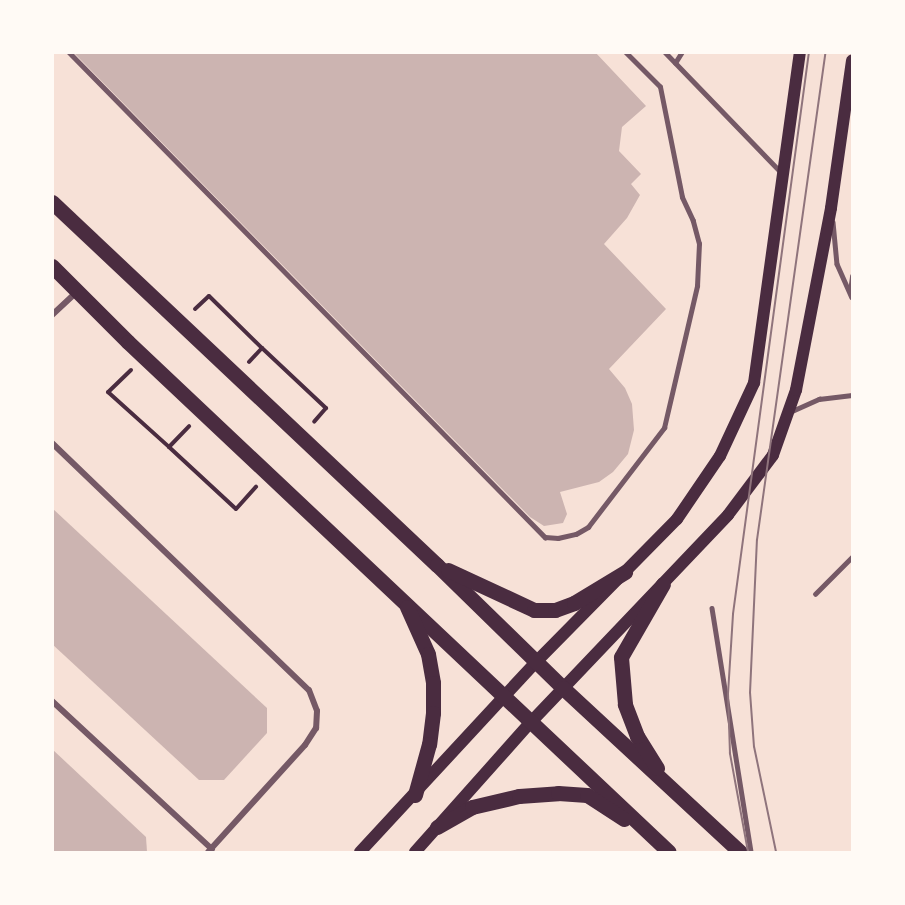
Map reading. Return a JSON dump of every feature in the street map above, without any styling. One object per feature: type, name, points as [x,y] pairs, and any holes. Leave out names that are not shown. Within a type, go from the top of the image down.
[{"type":"main road","points":[[360,852],[536,662],[677,519],[720,456],[754,383],[800,52]]},
{"type":"main road","points":[[415,852],[531,722],[728,515],[773,455],[796,390],[831,208],[852,60]]},
{"type":"main road","points":[[52,202],[437,565],[563,688],[740,852]]},
{"type":"main road","points":[[52,266],[268,474],[669,852]]},
{"type":"main road","points":[[437,565],[534,610],[555,610],[574,603],[625,572]]},
{"type":"main road","points":[[663,584],[621,657],[621,676],[625,705],[637,736],[666,783]]},
{"type":"main road","points":[[405,602],[428,654],[433,684],[433,713],[429,744],[415,795]]},
{"type":"main road","points":[[437,827],[472,807],[519,796],[558,793],[587,795],[654,839]]},
{"type":"street","points":[[52,315],[78,291]]},
{"type":"street","points":[[52,443],[309,690],[317,711],[316,728],[274,781],[210,851],[52,701]]},
{"type":"lane","points":[[69,52],[545,537],[558,538],[576,534],[588,527],[664,428],[697,286],[699,244],[693,221],[682,197],[660,87],[625,52]]},
{"type":"lane","points":[[665,52],[784,174]]},
{"type":"lane","points":[[675,63],[682,52]]},
{"type":"lane","points":[[831,208],[837,264],[852,297]]},
{"type":"lane","points":[[850,291],[852,276]]},
{"type":"lane","points":[[788,413],[819,399],[852,395]]},
{"type":"lane","points":[[815,594],[852,557]]},
{"type":"lane","points":[[712,608],[751,852]]},
{"type":"path","points":[[262,348],[326,408]]},
{"type":"path","points":[[108,392],[144,356]]},
{"type":"path","points":[[169,447],[236,509],[268,474]]},
{"type":"building","points":[[73,52],[595,52],[646,106],[622,127],[619,151],[641,174],[631,184],[640,195],[627,218],[604,244],[666,309],[609,369],[625,388],[632,404],[634,430],[628,454],[613,472],[599,482],[560,492],[567,514],[563,523],[544,526],[530,517]]},
{"type":"building","points":[[52,508],[267,708],[267,733],[224,780],[199,780],[52,644]]},
{"type":"building","points":[[52,749],[146,837],[147,852],[52,852]]},
{"type":"tram line","points":[[748,852],[730,754],[728,694],[733,614],[809,52]]},
{"type":"tram line","points":[[776,852],[754,747],[750,693],[757,540],[826,52]]}]
